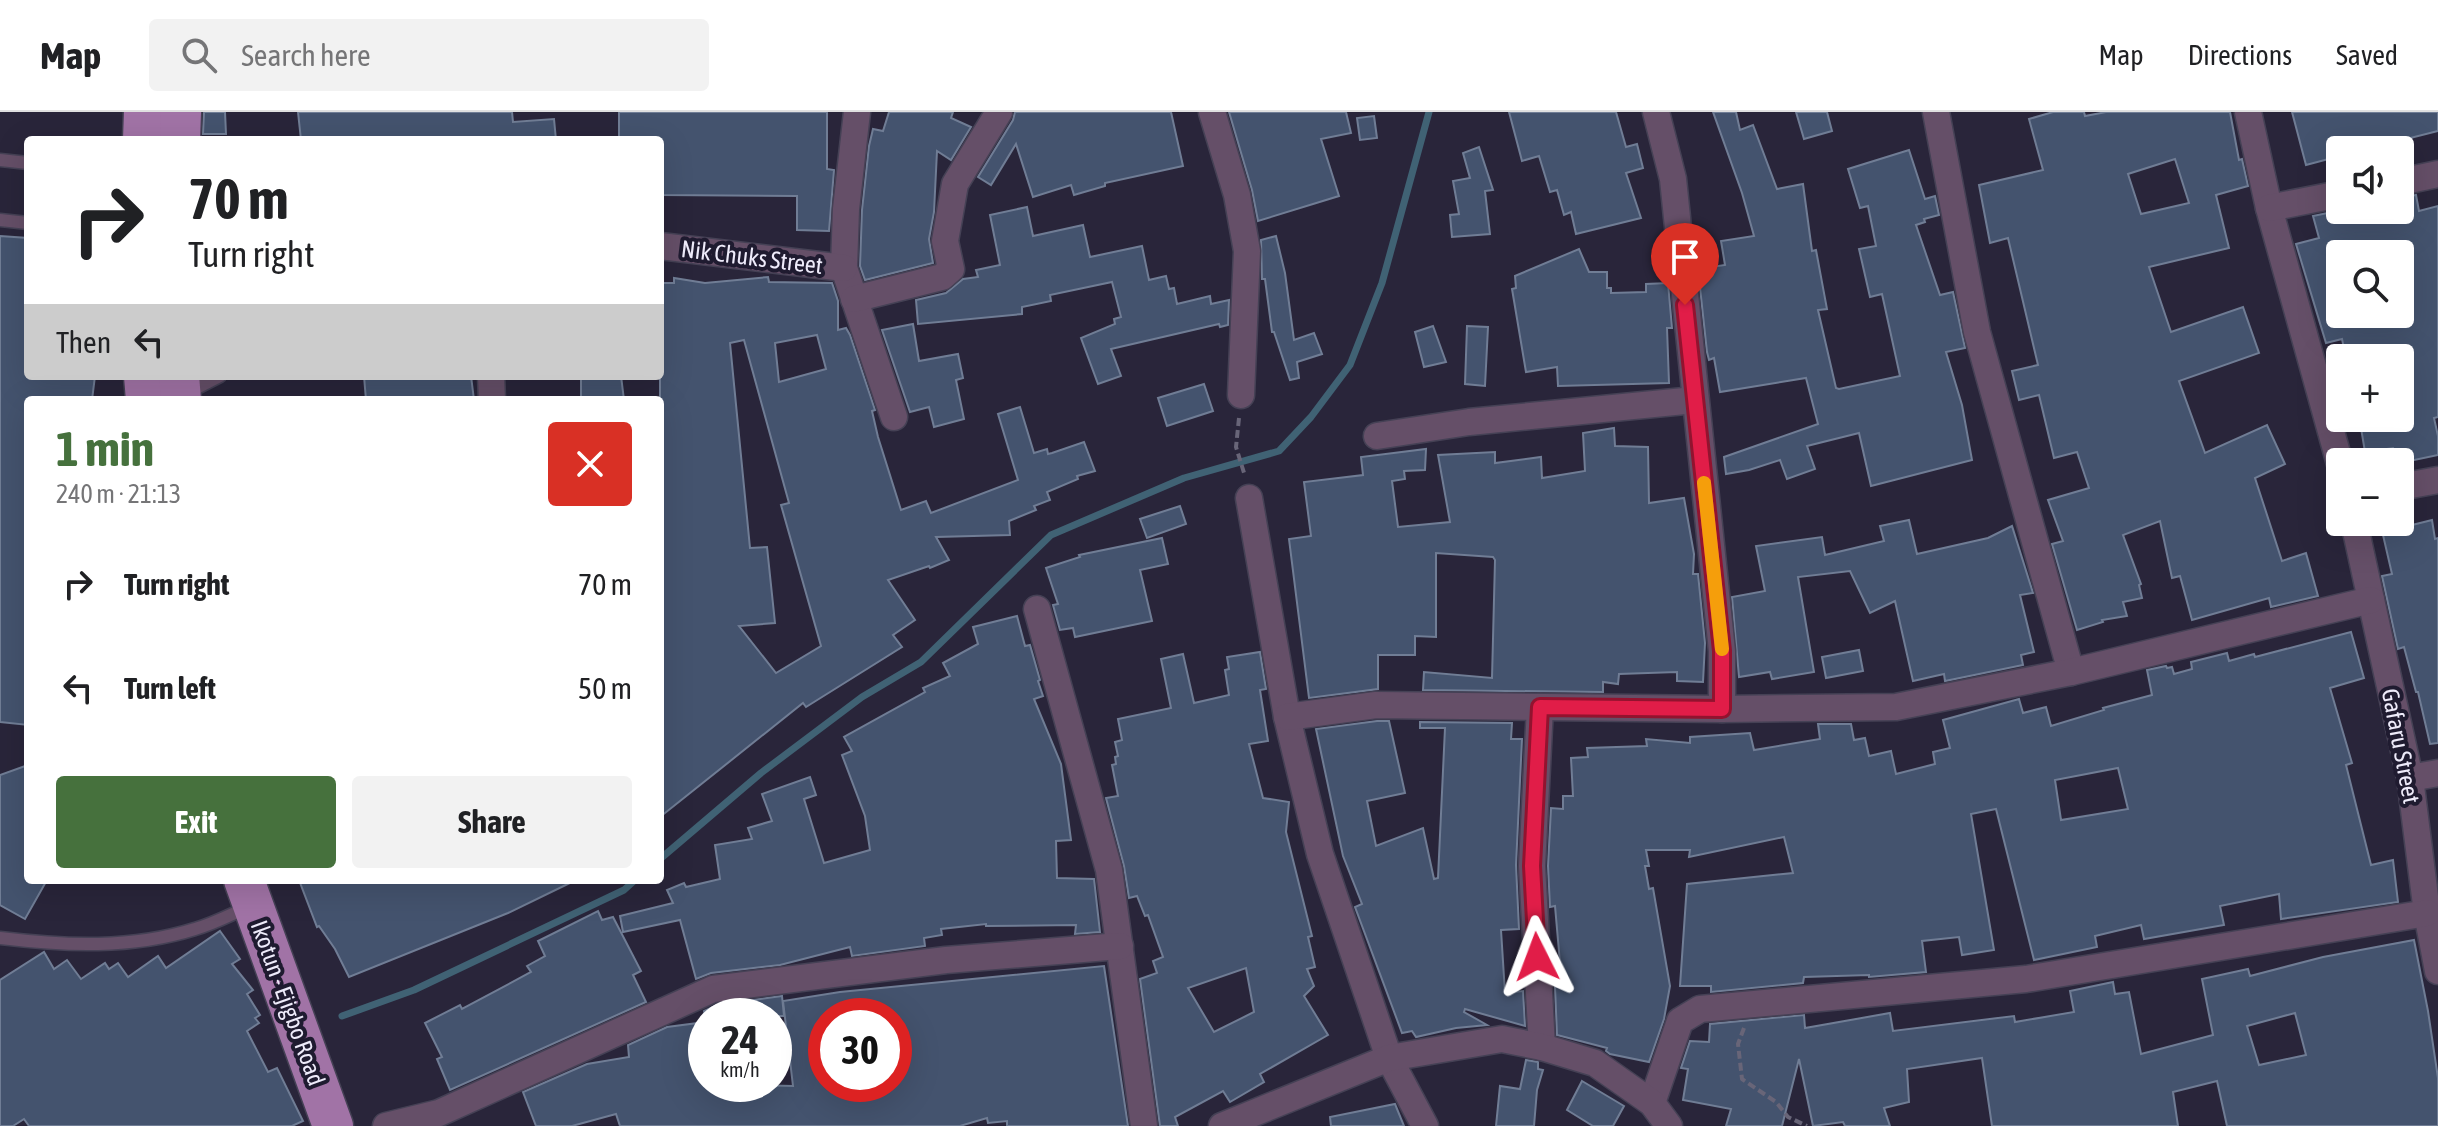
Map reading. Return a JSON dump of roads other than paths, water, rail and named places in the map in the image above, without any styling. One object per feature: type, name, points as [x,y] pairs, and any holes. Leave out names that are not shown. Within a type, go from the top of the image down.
[{"type":"main road","points":[[143,136],[144,112]]},
{"type":"main road","points":[[180,136],[181,112]]},
{"type":"main road","points":[[151,380],[172,393]]},
{"type":"main road","name":"Ikotun - Ejigbo Road","points":[[256,888],[333,1126]]},
{"type":"main road","name":"Ikotun - Ejigbo Road","points":[[256,888],[357,1126]]},
{"type":"street","points":[[857,112],[846,209],[844,268],[894,417]]},
{"type":"street","points":[[854,299],[942,277],[951,269],[945,241],[955,184],[999,112]]},
{"type":"street","points":[[1212,112],[1237,195],[1247,251],[1241,395]]},
{"type":"street","points":[[1656,112],[1673,179],[1722,651],[1722,709]]},
{"type":"street","points":[[1936,112],[1977,332],[2071,672]]},
{"type":"street","points":[[2248,112],[2269,208],[2336,448]]},
{"type":"street","points":[[2414,179],[2438,174]]},
{"type":"street","points":[[2269,208],[2326,197]]},
{"type":"street","name":"Nik Chuks Street","points":[[664,246],[844,268]]},
{"type":"street","points":[[1377,436],[1469,422],[1695,400]]},
{"type":"street","points":[[2414,484],[2438,480]]},
{"type":"street","points":[[1249,498],[1287,717],[1320,854],[1389,1058],[1425,1126]]},
{"type":"street","name":"Gafaru Street","points":[[2357,536],[2410,778],[2427,913],[2438,971]]},
{"type":"street","points":[[1287,717],[1376,705],[1722,709],[1896,707],[2071,672],[2371,600]]},
{"type":"street","points":[[1037,609],[1109,870],[1144,1126]]},
{"type":"street","points":[[1540,707],[1532,866],[1542,1047]]},
{"type":"street","points":[[2410,778],[2438,773]]},
{"type":"street","points":[[1652,1103],[1680,1021],[1700,1009],[2026,979],[2427,913]]},
{"type":"street","points":[[386,1126],[439,1113],[713,989],[946,960],[1120,946]]},
{"type":"street","points":[[1222,1126],[1389,1058],[1502,1039],[1595,1063],[1652,1103],[1669,1126]]},
{"type":"lane","points":[[0,160],[24,163]]},
{"type":"lane","points":[[0,220],[24,223]]},
{"type":"lane","points":[[172,393],[209,380]]},
{"type":"lane","points":[[0,938],[49,944],[121,945],[196,929],[256,888]]},
{"type":"waterway","points":[[664,856],[761,773],[862,697],[921,662],[1051,535],[1184,478],[1279,451],[1311,417],[1350,365],[1382,283],[1429,112]]},
{"type":"waterway","points":[[342,1016],[414,990],[624,890],[631,884]]}]
